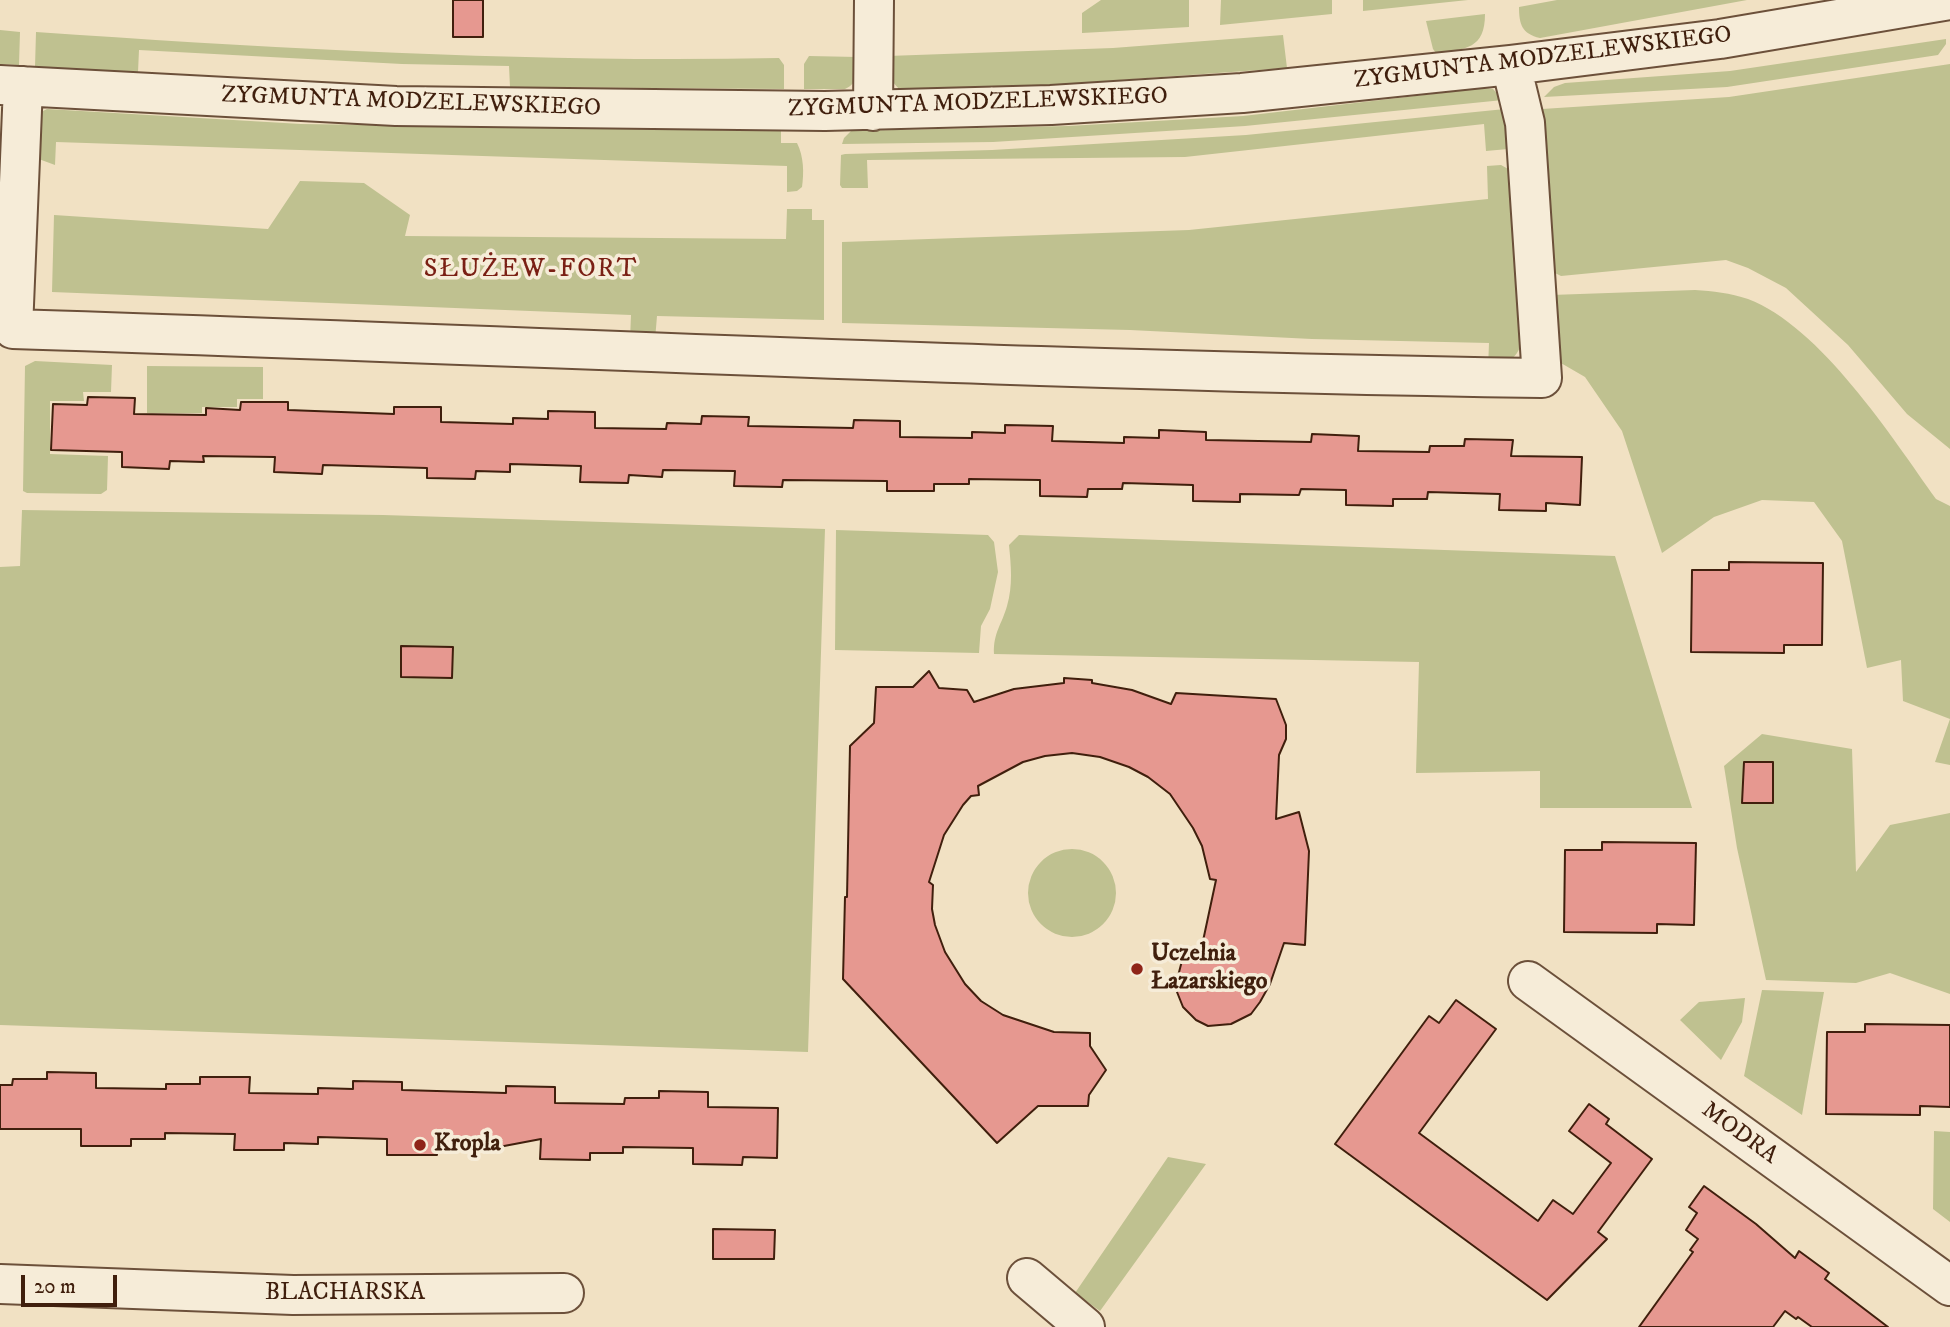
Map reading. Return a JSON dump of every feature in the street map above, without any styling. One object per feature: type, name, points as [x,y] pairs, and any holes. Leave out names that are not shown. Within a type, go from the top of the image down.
[{"type":"street","points":[[873,111],[874,0]]},
{"type":"street","name":"ZYGMUNTA MODZELEWSKIEGO","points":[[11,85],[396,106],[873,111],[1051,105],[1166,99],[1511,65],[1720,39],[1950,0]]},
{"type":"street","points":[[11,85],[13,329],[834,360],[1542,378],[1525,123],[1511,65]]},
{"type":"street","name":"MODRA","points":[[1528,981],[1950,1286]]},
{"type":"street","points":[[1027,1278],[1085,1327]]},
{"type":"street","name":"BLACHARSKA","points":[[0,1284],[293,1295],[564,1293]]},
{"type":"green space","points":[[1101,0],[1189,0],[1189,27],[1082,33],[1082,13]]},
{"type":"green space","points":[[1221,0],[1332,0],[1332,14],[1220,25]]},
{"type":"green space","points":[[1363,0],[1468,0],[1363,11]]},
{"type":"green space","points":[[1557,0],[1747,0],[1540,38],[1525,31],[1519,7]]},
{"type":"green space","points":[[1485,14],[1482,34],[1472,45],[1436,53],[1433,49],[1426,21]]},
{"type":"green space","points":[[0,30],[20,32],[19,65],[0,64]]},
{"type":"green space","points":[[36,32],[408,53],[593,58],[779,58],[784,65],[784,89],[510,87],[509,66],[402,64],[139,50],[138,72],[35,67]]},
{"type":"green space","points":[[1283,35],[1287,68],[1022,87],[899,89],[890,79],[888,56],[1113,48]]},
{"type":"green space","points":[[1946,39],[1946,44],[1938,55],[1727,87],[1544,97],[1554,87],[1565,83],[1730,71]]},
{"type":"green space","points":[[809,56],[857,57],[855,80],[845,89],[804,89],[804,64]]},
{"type":"green space","points":[[1950,64],[1950,449],[1907,414],[1848,345],[1786,288],[1748,268],[1726,260],[1561,276],[1553,272],[1540,160],[1542,109],[1729,97]]},
{"type":"green space","points":[[1493,89],[1503,100],[1245,126],[993,142],[842,144],[851,131],[1068,126],[1243,116]]},
{"type":"green space","points":[[47,109],[301,124],[781,131],[781,143],[797,143],[803,165],[803,182],[797,191],[787,192],[787,166],[56,142],[55,165],[36,158],[41,112]]},
{"type":"green space","points":[[1505,109],[1508,149],[1486,151],[1484,124],[1185,157],[867,160],[868,188],[842,188],[840,185],[841,155],[845,154],[992,150],[1246,135]]},
{"type":"green space","points":[[1501,165],[1510,170],[1522,342],[1510,360],[1488,369],[1489,343],[842,323],[842,242],[1189,230],[1488,199],[1487,166]]},
{"type":"green space","points":[[300,181],[364,183],[410,215],[405,236],[786,239],[787,209],[812,209],[812,220],[824,220],[824,320],[657,316],[655,340],[630,340],[631,315],[52,292],[54,215],[268,229]]},
{"type":"green space","points":[[1695,290],[1748,299],[1775,313],[1802,333],[1853,386],[1936,499],[1950,506],[1950,719],[1903,701],[1901,660],[1867,668],[1842,541],[1814,502],[1762,500],[1714,517],[1662,553],[1622,431],[1585,377],[1554,359],[1551,295]]},
{"type":"green space","points":[[35,361],[112,365],[111,392],[83,392],[84,401],[50,401],[50,454],[108,456],[107,490],[101,494],[23,491],[25,366]]},
{"type":"green space","points":[[147,366],[263,367],[263,399],[237,399],[237,407],[202,407],[202,413],[147,413]]},
{"type":"green space","points":[[22,510],[383,515],[825,529],[808,1052],[0,1025],[0,567],[20,566]]},
{"type":"green space","points":[[836,530],[988,535],[994,542],[998,572],[990,609],[981,626],[979,653],[835,650]]},
{"type":"green space","points":[[1019,535],[1615,556],[1692,808],[1540,808],[1540,771],[1416,773],[1419,662],[994,654],[996,634],[1010,591],[1009,545]]},
{"type":"green space","points":[[1950,719],[1950,765],[1935,762]]},
{"type":"green space","points":[[1762,734],[1852,749],[1856,872],[1890,825],[1950,813],[1950,994],[1890,973],[1856,983],[1766,980],[1737,848],[1724,766]]},
{"type":"green space","points":[[1072,849],[1089,853],[1103,862],[1112,876],[1116,893],[1112,910],[1103,924],[1089,933],[1072,937],[1055,933],[1041,924],[1032,910],[1028,893],[1032,876],[1041,862],[1055,853]]},
{"type":"green space","points":[[1762,990],[1824,992],[1802,1115],[1744,1076]]},
{"type":"green space","points":[[1745,998],[1742,1022],[1721,1060],[1680,1020],[1699,1002]]},
{"type":"green space","points":[[1934,1131],[1950,1132],[1950,1222],[1933,1209]]},
{"type":"green space","points":[[1168,1157],[1206,1164],[1100,1311],[1075,1293]]},
{"type":"building","points":[[453,0],[483,0],[483,37],[453,37]]},
{"type":"building","points":[[88,397],[135,398],[134,414],[206,415],[206,408],[240,410],[241,402],[288,402],[288,410],[394,414],[394,407],[441,407],[441,422],[513,424],[513,418],[548,419],[548,411],[595,412],[595,428],[666,429],[667,423],[701,424],[702,416],[749,417],[748,426],[853,428],[854,420],[900,421],[900,437],[972,438],[972,432],[1005,433],[1005,425],[1053,426],[1052,441],[1124,443],[1124,437],[1159,438],[1159,430],[1206,432],[1206,440],[1311,442],[1312,434],[1359,436],[1358,451],[1429,452],[1430,446],[1464,446],[1465,439],[1513,440],[1511,456],[1582,457],[1580,505],[1546,503],[1546,511],[1499,510],[1500,494],[1428,492],[1427,499],[1393,499],[1393,506],[1346,505],[1346,490],[1301,489],[1299,495],[1240,494],[1240,502],[1193,501],[1193,485],[1123,483],[1122,489],[1088,489],[1087,497],[1040,496],[1040,480],[969,479],[969,484],[934,484],[934,491],[887,491],[887,481],[783,480],[782,487],[734,486],[735,471],[663,470],[662,477],[629,475],[628,483],[580,482],[581,466],[510,464],[510,472],[476,471],[475,479],[427,478],[427,468],[323,465],[322,474],[274,472],[275,457],[203,456],[204,462],[170,461],[169,469],[122,467],[122,452],[51,450],[53,404],[87,405]]},
{"type":"building","points":[[1729,562],[1823,563],[1822,645],[1784,645],[1784,653],[1691,652],[1692,570],[1729,570]]},
{"type":"building","points":[[401,646],[453,647],[452,678],[401,677]]},
{"type":"building","points":[[929,671],[939,688],[967,690],[974,702],[1014,689],[1064,683],[1064,678],[1092,680],[1092,683],[1132,690],[1171,704],[1176,693],[1276,699],[1286,725],[1286,739],[1279,755],[1276,819],[1299,812],[1309,851],[1305,945],[1284,943],[1270,984],[1251,1014],[1231,1024],[1208,1026],[1196,1020],[1183,1007],[1177,992],[1177,980],[1185,949],[1200,955],[1216,880],[1210,879],[1202,846],[1170,794],[1129,767],[1100,757],[1072,753],[1023,762],[978,786],[979,795],[971,796],[963,805],[944,835],[929,882],[933,885],[932,909],[935,925],[945,952],[965,984],[981,1001],[1003,1015],[1054,1032],[1090,1033],[1090,1046],[1106,1070],[1089,1095],[1088,1106],[1038,1106],[997,1143],[843,979],[850,746],[874,723],[876,687],[913,687]]},
{"type":"building","points":[[1744,762],[1773,762],[1773,803],[1742,803]]},
{"type":"building","points":[[1602,842],[1696,843],[1694,925],[1657,924],[1657,933],[1564,932],[1565,850],[1602,850]]},
{"type":"building","points":[[1456,1000],[1496,1029],[1419,1133],[1538,1221],[1553,1200],[1573,1214],[1611,1163],[1569,1131],[1589,1104],[1609,1119],[1606,1124],[1652,1159],[1598,1232],[1607,1239],[1547,1300],[1335,1144],[1429,1016],[1439,1023]]},
{"type":"building","points":[[1865,1024],[1950,1025],[1950,1107],[1920,1106],[1920,1115],[1826,1114],[1827,1032],[1865,1032]]},
{"type":"building","points":[[47,1072],[96,1073],[96,1088],[166,1089],[166,1084],[200,1084],[200,1077],[250,1077],[249,1093],[318,1094],[318,1088],[353,1089],[353,1081],[402,1082],[402,1090],[506,1093],[506,1086],[555,1087],[555,1103],[624,1104],[625,1098],[659,1098],[659,1091],[708,1092],[708,1107],[778,1108],[777,1158],[743,1157],[742,1165],[693,1164],[693,1148],[623,1147],[623,1153],[590,1153],[590,1160],[540,1159],[541,1139],[483,1150],[436,1149],[437,1155],[387,1155],[387,1139],[318,1137],[318,1144],[284,1143],[284,1150],[234,1150],[235,1134],[165,1133],[165,1139],[131,1139],[131,1146],[81,1146],[81,1129],[0,1129],[0,1085],[12,1085],[13,1079],[47,1079]]},
{"type":"building","points":[[1704,1186],[1756,1224],[1795,1258],[1799,1251],[1829,1273],[1825,1279],[1888,1327],[1812,1327],[1785,1311],[1773,1327],[1639,1327],[1693,1252],[1690,1250],[1698,1239],[1686,1230],[1697,1213],[1689,1207]]},
{"type":"building","points":[[713,1229],[775,1230],[774,1259],[713,1259]]},
{"type":"place","name":"Uczelnia Łazarskiego","points":[[1137,969]]},
{"type":"place","name":"Kropla","points":[[420,1145]]},
{"type":"district","name":"SŁUŻEW-FORT","points":[[531,271]]}]
